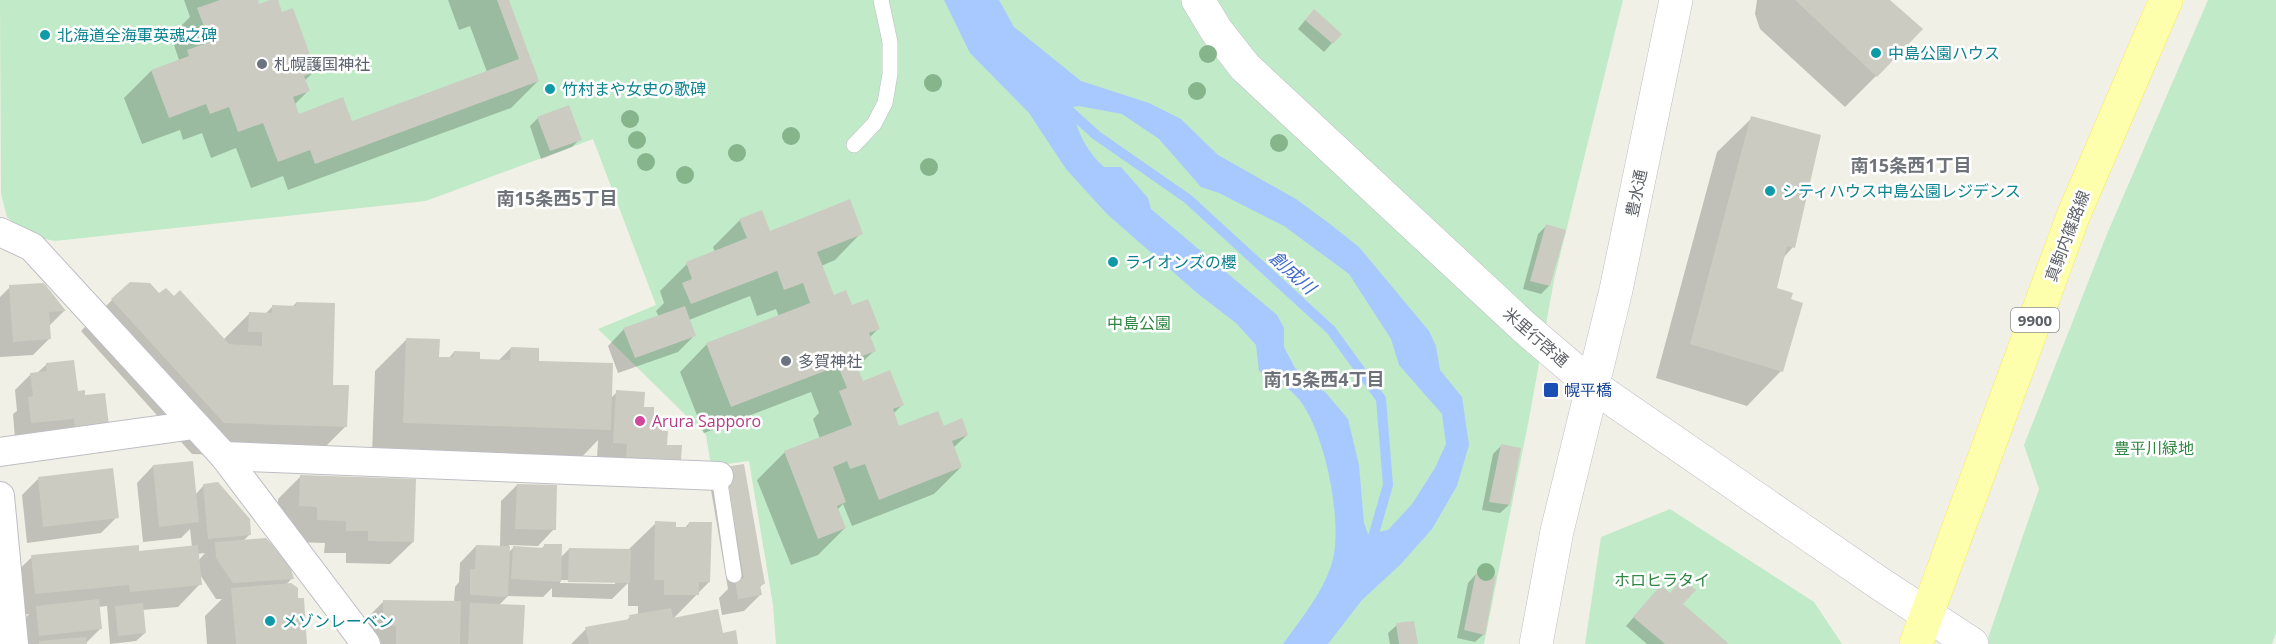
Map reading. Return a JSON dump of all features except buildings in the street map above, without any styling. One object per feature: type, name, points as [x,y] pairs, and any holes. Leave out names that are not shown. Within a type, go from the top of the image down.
[{"type":"main road","name":"真駒内篠路線","points":[[1921,629],[2074,214],[2166,0]]},
{"type":"street","name":"米里行啓通","points":[[1198,0],[1216,30],[1245,67],[1524,327],[1593,386],[1921,629],[1972,644]]},
{"type":"street","name":"豊水通","points":[[1536,644],[1557,531],[1616,291],[1676,0]]},
{"type":"street","points":[[0,232],[32,247],[224,456],[366,644]]},
{"type":"street","points":[[0,452],[194,425]]},
{"type":"street","points":[[224,456],[718,476]]},
{"type":"street","points":[[0,496],[14,644]]},
{"type":"lane","points":[[854,146],[874,124],[885,103],[890,74],[890,42],[881,0]]},
{"type":"lane","points":[[718,476],[734,575]]},
{"type":"green space","name":"中島公園","points":[[0,0],[1623,0],[1554,280],[1484,644],[776,644],[773,605],[749,461],[711,466],[706,435],[598,329],[656,305],[593,139],[426,201],[55,241],[26,235],[7,217],[1,194]]},
{"type":"green space","name":"豊平川緑地","points":[[2208,0],[2276,0],[2276,633],[2272,644],[1986,644],[2039,489],[2024,445],[2107,234]]},
{"type":"green space","name":"ホロヒラタイ","points":[[1670,509],[1814,602],[1842,644],[1585,644],[1601,537]]},
{"type":"water","points":[[944,0],[999,0],[1014,27],[1081,81],[1149,103],[1181,119],[1218,155],[1296,199],[1330,224],[1359,247],[1429,331],[1436,346],[1440,370],[1462,397],[1469,445],[1457,486],[1432,529],[1400,565],[1362,600],[1328,644],[1283,644],[1322,587],[1335,549],[1336,528],[1330,478],[1316,430],[1306,410],[1288,388],[1259,371],[1256,345],[1236,323],[1197,293],[1107,214],[1066,169],[1029,113],[970,53]],"holes":[[[1079,106],[1122,114],[1159,139],[1201,187],[1219,193],[1284,226],[1349,274],[1391,339],[1399,365],[1442,414],[1446,444],[1435,468],[1412,504],[1388,530],[1368,534],[1364,523],[1359,465],[1348,419],[1326,393],[1295,368],[1284,347],[1284,328],[1277,315],[1151,209],[1148,198],[1121,167],[1104,167],[1098,161],[1079,132],[1073,107]]]},
{"type":"waterway","name":"創成川","points":[[1063,105],[1096,135],[1188,199],[1331,330],[1381,399],[1388,485],[1373,537],[1369,543]]},
{"type":"place","name":"北海道全海軍英魂之碑","points":[[45,35]]},
{"type":"place","name":"中島公園ハウス","points":[[1876,53]]},
{"type":"place","name":"札幌護国神社","points":[[262,64]]},
{"type":"place","name":"竹村まや女史の歌碑","points":[[550,89]]},
{"type":"place","name":"シティハウス中島公園レジデンス","points":[[1770,191]]},
{"type":"place","name":"ライオンズの櫻","points":[[1113,262]]},
{"type":"place","name":"多賀神社","points":[[786,361]]},
{"type":"place","name":"幌平橋","points":[[1551,390]]},
{"type":"place","name":"Arura Sapporo","points":[[640,421]]},
{"type":"place","name":"メゾンレーベン","points":[[270,621]]},
{"type":"district","name":"南15条西1丁目","points":[[1911,165]]},
{"type":"district","name":"南15条西5丁目","points":[[557,198]]},
{"type":"district","name":"南15条西4丁目","points":[[1324,379]]}]
